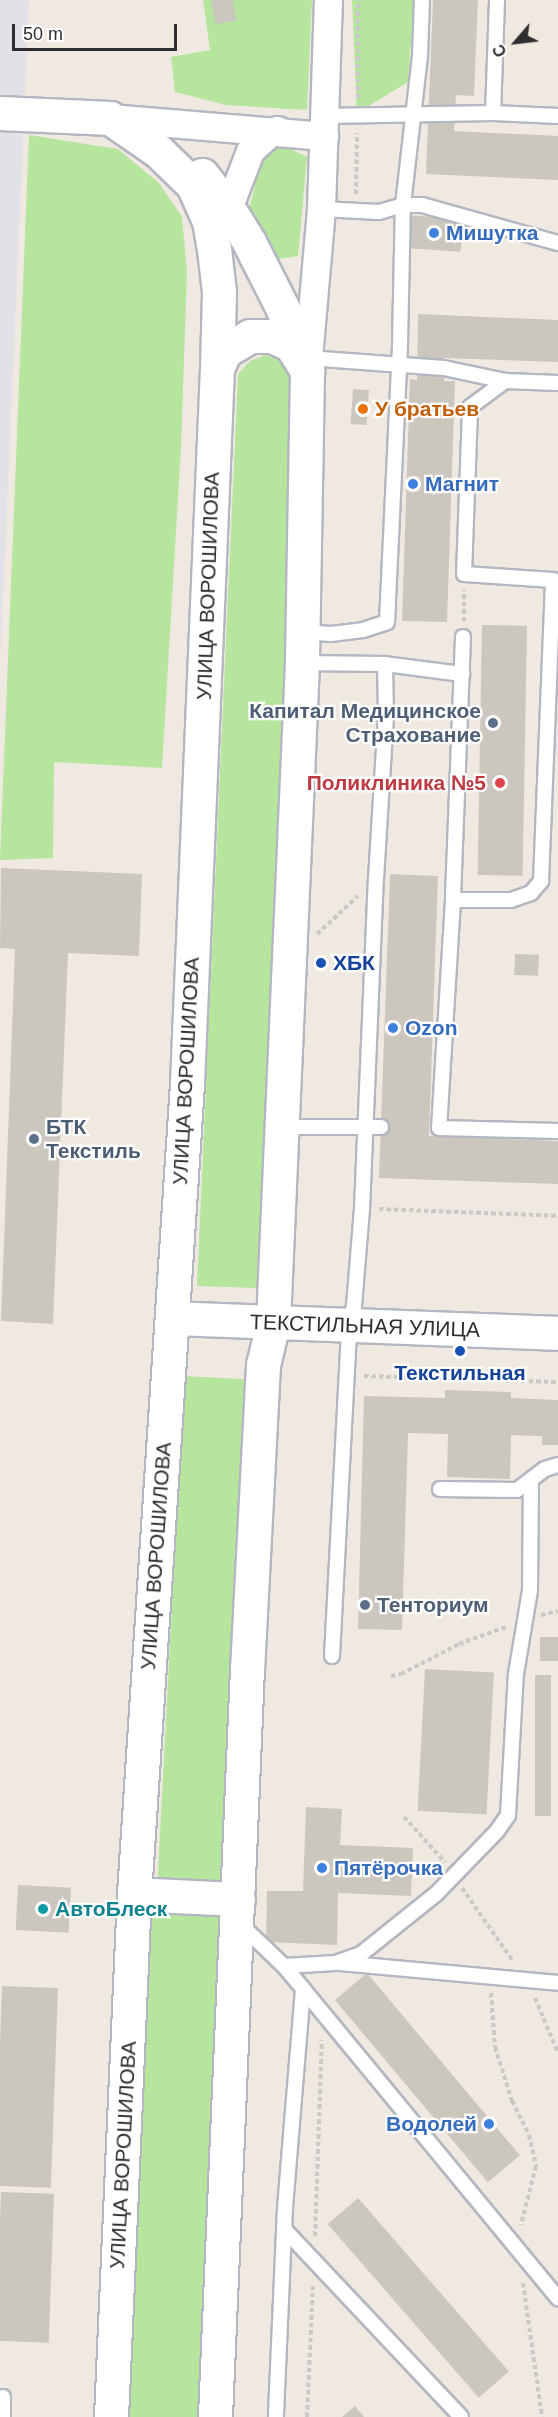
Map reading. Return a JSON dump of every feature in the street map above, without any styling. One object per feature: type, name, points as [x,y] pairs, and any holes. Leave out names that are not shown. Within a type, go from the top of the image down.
[{"type":"main road","points":[[0,112],[110,118],[158,151],[193,185],[218,214],[282,307],[307,364],[303,647],[282,1127],[273,1323],[263,1376],[243,1736],[215,2417]]},
{"type":"main road","name":"УЛИЦА ВОРОШИЛОВА","points":[[111,2417],[134,1894],[187,1083],[217,368],[218,214]]},
{"type":"main road","points":[[217,368],[225,351],[250,336],[272,336],[291,345],[307,364]]},
{"type":"main road","name":"ТЕКСТИЛЬНАЯ УЛИЦА","points":[[172,1318],[349,1327],[558,1333]]},
{"type":"main road","points":[[134,1894],[237,1911]]},
{"type":"street","points":[[307,364],[321,209],[328,0]]},
{"type":"street","points":[[110,118],[277,130],[324,126]]},
{"type":"street","points":[[218,214],[250,151],[268,134],[277,130]]},
{"type":"lane","points":[[303,647],[331,634],[363,630],[387,622],[399,366],[403,205],[414,114],[422,0]]},
{"type":"lane","points":[[493,113],[497,0]]},
{"type":"lane","points":[[324,126],[414,114],[493,113],[558,116]]},
{"type":"lane","points":[[321,209],[379,212],[403,205],[422,205],[558,243]]},
{"type":"lane","points":[[307,364],[444,369],[505,381],[558,383]]},
{"type":"lane","points":[[453,900],[511,900],[531,893],[541,881],[553,723],[555,580],[464,574],[470,407],[505,381]]},
{"type":"lane","points":[[463,638],[453,900],[434,1128],[558,1131]]},
{"type":"lane","points":[[303,647],[385,664],[462,674]]},
{"type":"lane","points":[[332,1656],[349,1327],[354,1306],[362,1209],[376,879],[386,716],[385,664]]},
{"type":"lane","points":[[282,1127],[381,1127]]},
{"type":"lane","points":[[440,1489],[517,1490],[531,1482],[545,1469],[558,1465]]},
{"type":"lane","points":[[335,1963],[361,1954],[436,1894],[497,1831],[508,1815],[516,1674],[530,1590],[531,1482]]},
{"type":"lane","points":[[237,1911],[558,2298]]},
{"type":"lane","points":[[284,1966],[335,1963],[558,1983]]},
{"type":"lane","points":[[277,2416],[284,2229],[303,1989]]},
{"type":"lane","points":[[284,2229],[461,2417]]},
{"type":"lane","points":[[3,2397],[3,2417]]},
{"type":"path","points":[[463,638],[464,574]]},
{"type":"path","points":[[362,1209],[558,1216]]},
{"type":"path","points":[[347,1376],[558,1382]]},
{"type":"path","points":[[391,1676],[401,1674],[459,1644],[526,1619],[558,1611]]},
{"type":"path","points":[[404,1817],[424,1837],[454,1876],[527,1981],[558,2053]]},
{"type":"path","points":[[491,1977],[495,2047],[512,2100],[529,2135],[537,2166],[523,2214],[518,2249],[542,2417]]},
{"type":"path","points":[[307,2417],[323,2012]]},
{"type":"shaded area","points":[[0,0],[29,0],[0,666]]},
{"type":"green space","points":[[203,0],[312,0],[307,110],[226,105],[175,92],[171,57],[210,50]]},
{"type":"green space","points":[[352,0],[414,0],[408,82],[357,113]]},
{"type":"green space","points":[[29,135],[118,149],[159,183],[182,217],[187,271],[181,447],[162,768],[54,762],[53,858],[0,860]]},
{"type":"green space","points":[[278,143],[307,157],[298,256],[272,260],[249,210],[261,162]]},
{"type":"green space","points":[[265,355],[291,364],[304,400],[257,1288],[197,1286],[238,374],[250,361]]},
{"type":"green space","points":[[184,1376],[250,1379],[224,1882],[158,1878]]},
{"type":"green space","points":[[134,1894],[238,1899],[211,2417],[107,2417]]},
{"type":"building","points":[[211,0],[233,0],[236,21],[215,24]]},
{"type":"building","points":[[433,0],[478,0],[474,96],[456,95],[454,131],[558,136],[558,180],[426,174]]},
{"type":"building","name":"Мишутка","points":[[407,215],[463,219],[461,252],[405,248]]},
{"type":"building","points":[[418,314],[558,320],[558,362],[444,358],[444,381],[455,381],[447,622],[402,621],[410,379],[417,380]]},
{"type":"building","points":[[353,389],[369,390],[367,425],[351,424]]},
{"type":"building","points":[[482,625],[527,626],[523,876],[478,875]]},
{"type":"building","name":"БТК Текстиль","points":[[1,868],[142,874],[139,956],[68,953],[53,1324],[1,1321],[15,949],[0,948]]},
{"type":"building","points":[[390,874],[438,876],[429,1136],[558,1141],[558,1184],[379,1178]]},
{"type":"building","points":[[515,954],[539,955],[538,976],[514,975]]},
{"type":"building","points":[[445,1390],[511,1392],[511,1398],[558,1400],[558,1445],[542,1445],[542,1436],[511,1435],[510,1479],[447,1477],[448,1434],[408,1433],[402,1630],[358,1629],[364,1396],[445,1398]]},
{"type":"building","points":[[540,1637],[558,1637],[558,1661],[540,1661]]},
{"type":"building","points":[[425,1669],[494,1673],[486,1814],[418,1811]]},
{"type":"building","points":[[535,1675],[551,1675],[551,1816],[535,1816]]},
{"type":"building","points":[[306,1807],[342,1809],[340,1845],[413,1848],[411,1896],[338,1893],[337,1945],[266,1942],[267,1891],[303,1891]]},
{"type":"building","name":"АвтоБлеск","points":[[18,1885],[71,1888],[69,1933],[16,1930]]},
{"type":"building","points":[[367,1973],[520,2155],[488,2182],[335,2000]]},
{"type":"building","points":[[2,1986],[58,1988],[51,2188],[0,2186]]},
{"type":"building","points":[[1,2192],[54,2194],[49,2343],[0,2341]]},
{"type":"building","points":[[358,2198],[509,2372],[479,2398],[328,2224]]},
{"type":"building","points":[[355,2406],[364,2417],[342,2417]]},
{"type":"place","name":"Мишутка","points":[[434,233]]},
{"type":"place","name":"У братьев","points":[[363,409]]},
{"type":"place","name":"Магнит","points":[[413,484]]},
{"type":"place","name":"Капитал Медицинское Страхование","points":[[493,723]]},
{"type":"place","name":"Поликлиника №5","points":[[500,783]]},
{"type":"place","name":"ХБК","points":[[321,963]]},
{"type":"place","name":"Ozon","points":[[393,1028]]},
{"type":"place","name":"БТК Текстиль","points":[[34,1139]]},
{"type":"place","name":"Текстильная","points":[[460,1351]]},
{"type":"place","name":"Тенториум","points":[[365,1605]]},
{"type":"place","name":"Пятёрочка","points":[[322,1868]]},
{"type":"place","name":"АвтоБлеск","points":[[43,1909]]},
{"type":"place","name":"Водолей","points":[[489,2124]]}]
